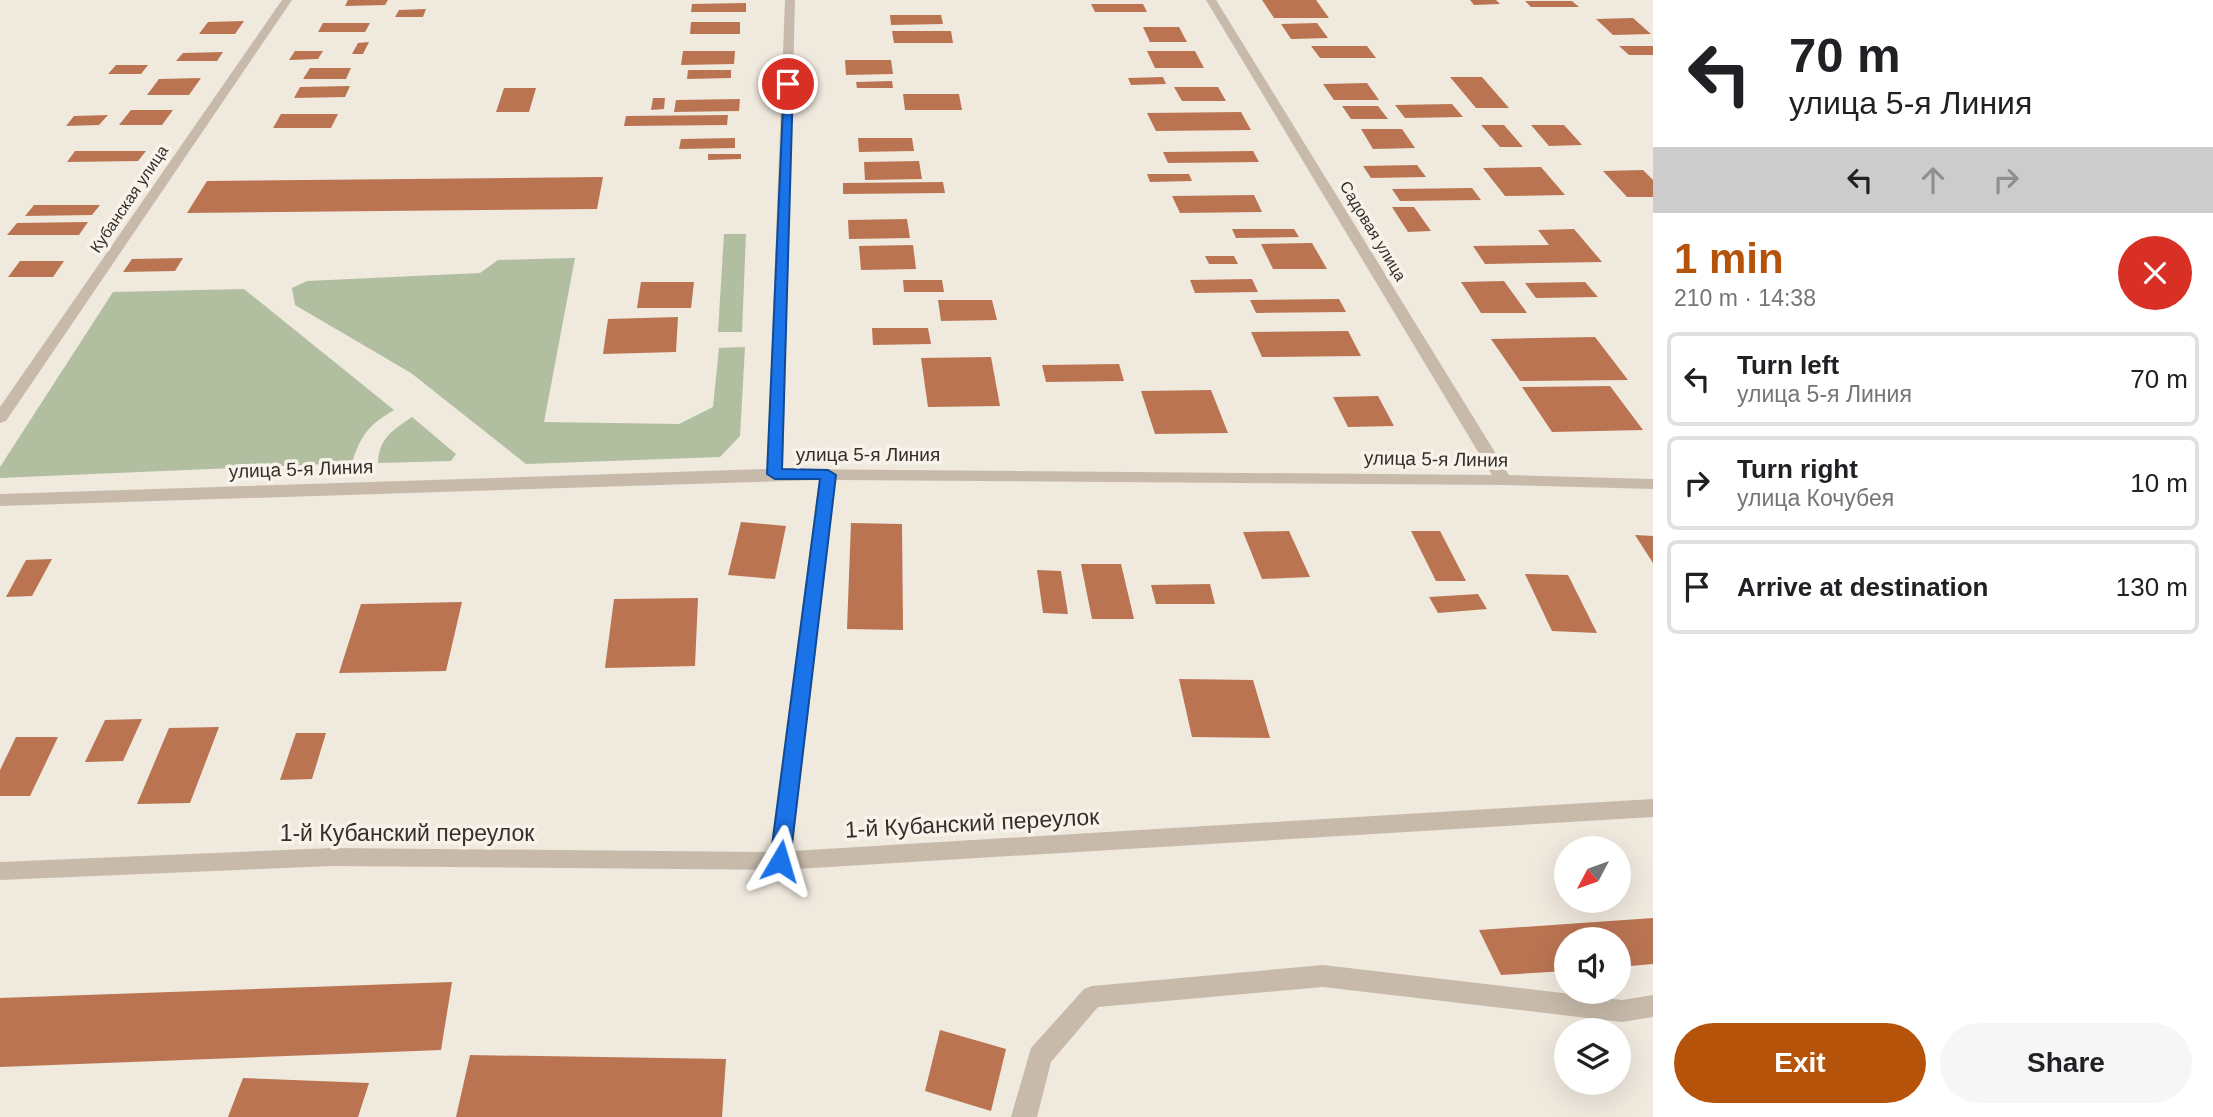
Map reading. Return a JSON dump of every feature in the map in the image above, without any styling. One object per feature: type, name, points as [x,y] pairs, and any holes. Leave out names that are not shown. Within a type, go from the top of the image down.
[{"type":"street","name":"Кубанская улица","points":[[0,418],[287,0]]},
{"type":"street","points":[[775,474],[790,0]]},
{"type":"street","name":"Садовая улица","points":[[1211,0],[1504,480]]},
{"type":"street","name":"улица 5-я Линия","points":[[0,500],[775,474],[1504,480],[1653,484]]},
{"type":"street","points":[[780,861],[828,475]]},
{"type":"street","name":"1-й Кубанский переулок","points":[[0,871],[332,857],[780,861],[1653,808]]},
{"type":"street","points":[[1024,1117],[1040,1056],[1092,997],[1323,976],[1622,1012],[1653,1006]]},
{"type":"green space","points":[[724,234],[746,234],[742,332],[718,332]]},
{"type":"green space","points":[[575,258],[544,422],[679,424],[713,407],[719,348],[745,347],[740,436],[720,457],[526,464],[411,373],[295,305],[292,288],[307,281],[480,273],[498,260]]},
{"type":"green space","points":[[244,289],[394,410],[367,431],[352,463],[0,478],[0,467],[113,292]]},
{"type":"green space","points":[[412,417],[456,454],[451,461],[378,463],[384,441]]},
{"type":"building","points":[[348,0],[388,0],[385,5],[345,6]]},
{"type":"building","points":[[1262,0],[1316,0],[1329,18],[1274,18]]},
{"type":"building","points":[[1470,0],[1496,0],[1500,4],[1474,5]]},
{"type":"building","points":[[1525,1],[1572,1],[1579,7],[1531,7]]},
{"type":"building","points":[[746,3],[746,12],[691,12],[692,4]]},
{"type":"building","points":[[1091,4],[1143,4],[1147,12],[1095,12]]},
{"type":"building","points":[[426,9],[423,17],[395,17],[399,10]]},
{"type":"building","points":[[890,15],[941,15],[943,24],[891,25]]},
{"type":"building","points":[[1633,18],[1651,34],[1613,35],[1596,19]]},
{"type":"building","points":[[244,21],[235,34],[199,34],[208,22]]},
{"type":"building","points":[[691,22],[740,22],[740,34],[690,34]]},
{"type":"building","points":[[323,23],[370,23],[365,32],[318,32]]},
{"type":"building","points":[[1317,23],[1328,38],[1291,39],[1281,24]]},
{"type":"building","points":[[1143,27],[1179,27],[1187,42],[1150,42]]},
{"type":"building","points":[[892,31],[951,31],[953,43],[894,43]]},
{"type":"building","points":[[369,42],[363,54],[352,54],[358,43]]},
{"type":"building","points":[[1311,46],[1367,46],[1376,58],[1320,58]]},
{"type":"building","points":[[1619,46],[1653,46],[1653,55],[1629,55]]},
{"type":"building","points":[[295,51],[323,51],[318,59],[289,60]]},
{"type":"building","points":[[683,51],[735,51],[734,64],[681,65]]},
{"type":"building","points":[[1147,51],[1195,51],[1204,68],[1155,68]]},
{"type":"building","points":[[223,52],[217,61],[176,61],[183,53]]},
{"type":"building","points":[[845,60],[891,60],[893,74],[846,75]]},
{"type":"building","points":[[116,65],[148,65],[141,74],[108,74]]},
{"type":"building","points":[[310,68],[351,68],[346,79],[303,79]]},
{"type":"building","points":[[688,70],[731,70],[731,78],[687,79]]},
{"type":"building","points":[[1163,77],[1166,84],[1131,85],[1128,78]]},
{"type":"building","points":[[1450,77],[1482,77],[1509,108],[1476,108]]},
{"type":"building","points":[[201,78],[189,95],[147,95],[159,79]]},
{"type":"building","points":[[892,81],[893,88],[857,88],[856,82]]},
{"type":"building","points":[[1367,83],[1379,100],[1334,100],[1323,84]]},
{"type":"building","points":[[350,86],[345,97],[294,98],[300,87]]},
{"type":"building","points":[[1174,87],[1218,87],[1226,101],[1182,101]]},
{"type":"building","points":[[504,88],[536,88],[529,112],[496,112]]},
{"type":"building","points":[[903,94],[959,94],[962,110],[905,110]]},
{"type":"building","points":[[653,98],[665,98],[664,109],[651,110]]},
{"type":"building","points":[[740,99],[739,111],[674,112],[676,100]]},
{"type":"building","points":[[1452,104],[1463,117],[1405,118],[1395,105]]},
{"type":"building","points":[[1342,106],[1378,106],[1388,119],[1351,119]]},
{"type":"building","points":[[131,110],[173,110],[162,125],[119,125]]},
{"type":"building","points":[[1241,112],[1251,130],[1156,131],[1147,113]]},
{"type":"building","points":[[281,114],[338,114],[331,128],[273,128]]},
{"type":"building","points":[[108,115],[99,125],[66,126],[74,116]]},
{"type":"building","points":[[728,115],[727,125],[624,126],[626,116]]},
{"type":"building","points":[[1481,125],[1504,125],[1523,147],[1500,147]]},
{"type":"building","points":[[1531,125],[1564,125],[1582,145],[1549,146]]},
{"type":"building","points":[[1361,129],[1402,129],[1415,148],[1373,149]]},
{"type":"building","points":[[735,138],[735,148],[679,149],[681,139]]},
{"type":"building","points":[[858,138],[912,138],[914,151],[859,152]]},
{"type":"building","points":[[75,151],[146,151],[138,161],[67,162]]},
{"type":"building","points":[[1253,151],[1259,162],[1168,163],[1163,152]]},
{"type":"building","points":[[708,154],[741,154],[741,159],[708,160]]},
{"type":"building","points":[[919,161],[922,179],[865,180],[864,162]]},
{"type":"building","points":[[1417,165],[1426,177],[1371,178],[1363,166]]},
{"type":"building","points":[[1541,167],[1565,195],[1505,196],[1483,168]]},
{"type":"building","points":[[1643,170],[1653,180],[1653,197],[1627,197],[1603,171]]},
{"type":"building","points":[[1147,174],[1189,174],[1192,181],[1150,182]]},
{"type":"building","points":[[603,177],[597,209],[187,213],[207,181]]},
{"type":"building","points":[[943,182],[945,193],[843,194],[843,183]]},
{"type":"building","points":[[1472,188],[1481,200],[1400,201],[1392,189]]},
{"type":"building","points":[[1254,195],[1262,212],[1180,213],[1172,196]]},
{"type":"building","points":[[34,205],[100,205],[92,215],[25,216]]},
{"type":"building","points":[[1392,207],[1414,207],[1431,231],[1408,232]]},
{"type":"building","points":[[907,219],[910,238],[849,239],[848,220]]},
{"type":"building","points":[[88,222],[79,235],[7,235],[17,223]]},
{"type":"building","points":[[1232,229],[1294,229],[1299,237],[1236,238]]},
{"type":"building","points":[[1574,229],[1602,262],[1485,264],[1473,246],[1549,245],[1538,230]]},
{"type":"building","points":[[1312,243],[1327,269],[1273,269],[1261,244]]},
{"type":"building","points":[[913,245],[916,269],[861,270],[859,246]]},
{"type":"building","points":[[1205,256],[1234,256],[1238,264],[1209,264]]},
{"type":"building","points":[[183,258],[175,271],[123,272],[132,259]]},
{"type":"building","points":[[20,261],[64,261],[53,277],[8,277]]},
{"type":"building","points":[[1252,279],[1258,292],[1195,293],[1190,280]]},
{"type":"building","points":[[903,280],[942,280],[944,292],[904,292]]},
{"type":"building","points":[[1504,281],[1527,313],[1481,313],[1461,282]]},
{"type":"building","points":[[641,282],[694,282],[691,308],[637,308]]},
{"type":"building","points":[[1585,282],[1598,297],[1536,298],[1525,283]]},
{"type":"building","points":[[1339,299],[1346,312],[1256,313],[1250,300]]},
{"type":"building","points":[[938,300],[992,300],[997,320],[941,321]]},
{"type":"building","points":[[678,317],[676,352],[603,354],[608,319]]},
{"type":"building","points":[[872,328],[928,328],[931,344],[873,345]]},
{"type":"building","points":[[1348,331],[1361,356],[1262,357],[1251,332]]},
{"type":"building","points":[[1595,337],[1628,380],[1520,381],[1491,339]]},
{"type":"building","points":[[991,357],[1000,406],[928,407],[921,358]]},
{"type":"building","points":[[1119,364],[1124,381],[1046,382],[1042,365]]},
{"type":"building","points":[[1610,386],[1643,430],[1552,432],[1522,387]]},
{"type":"building","points":[[1211,390],[1228,433],[1155,434],[1141,391]]},
{"type":"building","points":[[1378,396],[1394,426],[1348,427],[1333,397]]},
{"type":"building","points":[[741,522],[786,526],[775,579],[728,575]]},
{"type":"building","points":[[851,523],[902,524],[903,630],[847,629]]},
{"type":"building","points":[[1289,531],[1310,577],[1262,579],[1243,532]]},
{"type":"building","points":[[1411,531],[1440,531],[1466,581],[1436,581]]},
{"type":"building","points":[[1635,535],[1653,536],[1653,563]]},
{"type":"building","points":[[52,559],[32,596],[6,597],[26,560]]},
{"type":"building","points":[[1081,564],[1121,564],[1134,619],[1092,619]]},
{"type":"building","points":[[1037,570],[1061,571],[1068,614],[1043,613]]},
{"type":"building","points":[[1525,574],[1568,575],[1597,633],[1552,631]]},
{"type":"building","points":[[1210,584],[1215,604],[1156,604],[1151,585]]},
{"type":"building","points":[[1478,594],[1487,609],[1438,613],[1429,597]]},
{"type":"building","points":[[698,598],[695,666],[605,668],[614,599]]},
{"type":"building","points":[[462,602],[446,671],[339,673],[361,604]]},
{"type":"building","points":[[1179,679],[1253,680],[1270,738],[1192,737]]},
{"type":"building","points":[[142,719],[123,761],[85,762],[105,720]]},
{"type":"building","points":[[219,727],[190,803],[137,804],[169,728]]},
{"type":"building","points":[[296,733],[326,733],[312,779],[280,780]]},
{"type":"building","points":[[16,737],[58,737],[30,796],[0,796],[0,770]]},
{"type":"building","points":[[1653,918],[1653,964],[1631,966],[1631,927],[1554,927],[1554,972],[1501,975],[1479,930]]},
{"type":"building","points":[[452,982],[441,1050],[0,1067],[0,998]]},
{"type":"building","points":[[940,1030],[1006,1049],[991,1111],[925,1091]]},
{"type":"building","points":[[470,1055],[726,1059],[722,1117],[456,1117]]},
{"type":"building","points":[[243,1078],[369,1083],[358,1117],[228,1117]]},
{"type":"route","points":[[780,861],[828,475],[775,474],[788,84]]}]
